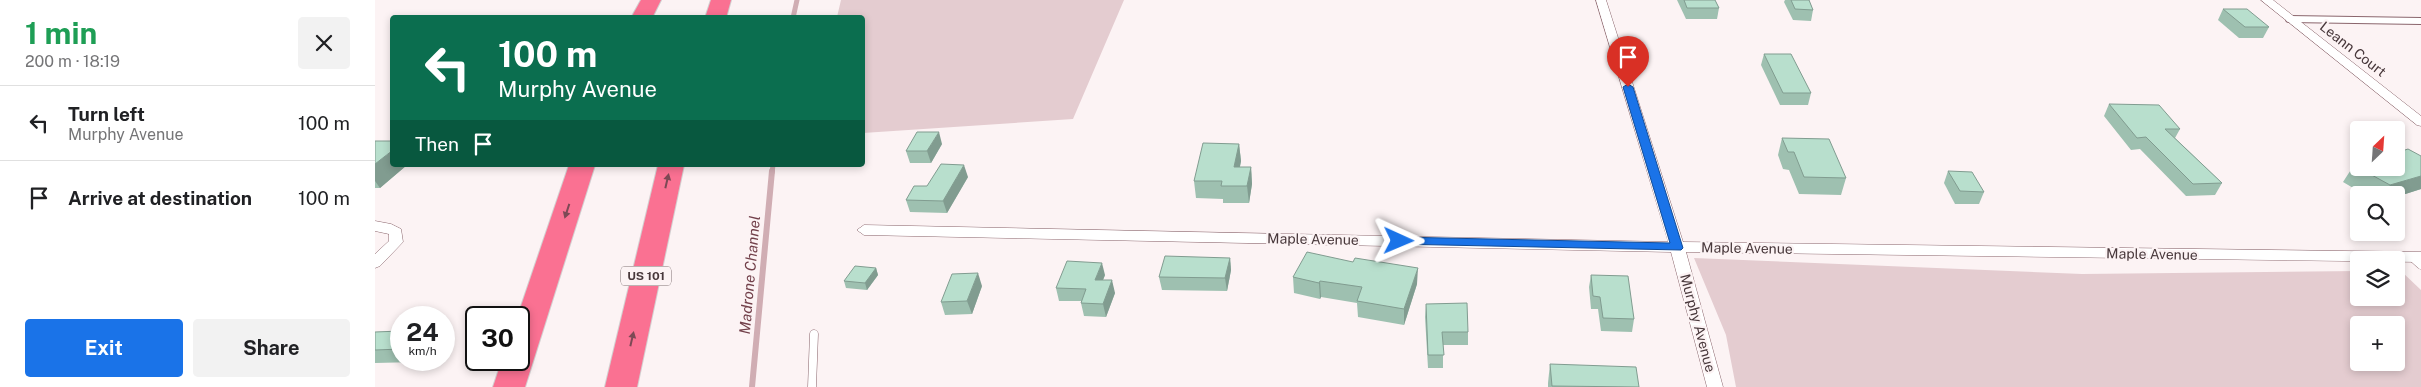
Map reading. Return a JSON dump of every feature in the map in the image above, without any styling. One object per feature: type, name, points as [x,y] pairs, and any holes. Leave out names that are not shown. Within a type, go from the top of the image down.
[{"type":"highway","points":[[643,15],[651,0]]},
{"type":"highway","points":[[716,15],[721,0]]},
{"type":"highway","points":[[530,322],[581,167]]},
{"type":"highway","name":"US 101","points":[[621,387],[671,167]]},
{"type":"highway","points":[[509,387],[514,371]]},
{"type":"street","name":"Murphy Avenue","points":[[1601,0],[1677,248],[1715,387]]},
{"type":"street","name":"Leann Court","points":[[2266,0],[2421,122]]},
{"type":"street","points":[[375,226],[386,227],[395,232],[395,242],[375,263]]},
{"type":"street","name":"Maple Avenue","points":[[864,230],[1677,248],[2418,260]]},
{"type":"lane","points":[[2289,19],[2421,21]]},
{"type":"lane","points":[[812,387],[814,334]]},
{"type":"shaded area","points":[[841,0],[1124,0],[1073,119],[865,133],[865,15],[837,15]]},
{"type":"shaded area","points":[[1694,258],[2082,274],[2350,271],[2350,306],[2405,306],[2405,275],[2421,290],[2421,387],[1736,387],[1726,335]]},
{"type":"building","points":[[1684,0],[1715,0],[1719,8],[1687,8]]},
{"type":"building","points":[[1791,0],[1809,0],[1813,10],[1795,9]]},
{"type":"building","points":[[2223,9],[2247,9],[2269,27],[2245,27]]},
{"type":"building","points":[[1764,54],[1791,54],[1811,93],[1783,93]]},
{"type":"building","points":[[2109,104],[2159,105],[2180,129],[2165,129],[2222,183],[2193,184],[2146,137],[2137,138]]},
{"type":"building","points":[[917,132],[939,132],[927,151],[906,151]]},
{"type":"building","points":[[1782,138],[1829,139],[1846,178],[1804,177],[1794,152],[1788,152]]},
{"type":"building","points":[[375,141],[390,141],[390,152],[375,164]]},
{"type":"building","points":[[1203,143],[1239,144],[1234,167],[1251,167],[1247,186],[1221,186],[1222,181],[1194,181]]},
{"type":"building","points":[[2408,149],[2421,156],[2421,176],[2390,185],[2374,176],[2405,176],[2405,150]]},
{"type":"building","points":[[941,164],[964,165],[943,201],[906,200],[914,186],[927,186]]},
{"type":"building","points":[[1948,171],[1972,172],[1984,192],[1960,191]]},
{"type":"building","points":[[1307,252],[1353,262],[1355,258],[1418,268],[1404,309],[1357,301],[1362,287],[1320,281],[1319,283],[1293,277]]},
{"type":"building","points":[[1165,256],[1230,258],[1225,278],[1159,277]]},
{"type":"building","points":[[1067,261],[1102,263],[1095,280],[1112,280],[1103,304],[1081,303],[1086,289],[1056,288]]},
{"type":"building","points":[[855,266],[876,268],[865,283],[844,281]]},
{"type":"building","points":[[978,273],[967,301],[941,302],[952,274]]},
{"type":"building","points":[[1591,275],[1628,276],[1634,319],[1603,318],[1600,297],[1593,296]]},
{"type":"building","points":[[1467,303],[1468,332],[1442,332],[1444,355],[1428,355],[1426,304]]},
{"type":"building","points":[[390,331],[390,349],[375,350],[375,332]]},
{"type":"building","points":[[1550,364],[1636,367],[1639,387],[1552,386]]},
{"type":"waterway","name":"Madrone Channel","points":[[794,15],[797,0]]},
{"type":"waterway","name":"Madrone Channel","points":[[772,173],[773,167]]},
{"type":"waterway","name":"Madrone Channel","points":[[752,387],[772,171]]},
{"type":"route","points":[[1399,241],[1677,248],[1628,87]]}]
